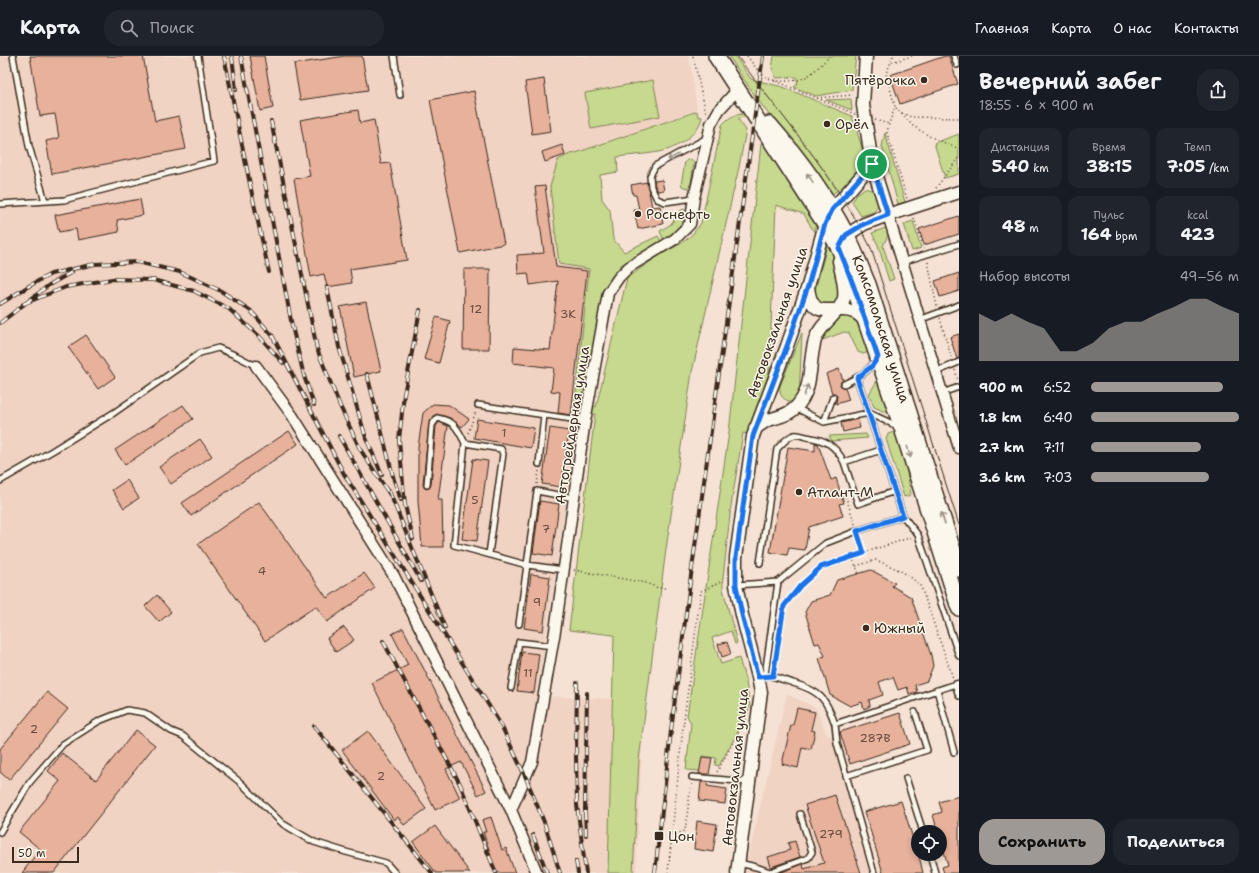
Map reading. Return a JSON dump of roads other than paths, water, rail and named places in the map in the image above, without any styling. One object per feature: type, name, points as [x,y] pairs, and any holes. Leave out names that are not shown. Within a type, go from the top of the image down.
[{"type":"main road","points":[[716,56],[738,89]]},
{"type":"main road","name":"Комсомольская улица","points":[[738,89],[781,138],[832,210],[846,235],[868,284],[959,568]]},
{"type":"main road","name":"Комсомольская улица","points":[[738,89],[839,248],[854,287],[902,428],[959,608]]},
{"type":"street","points":[[866,56],[863,105],[872,164],[959,448]]},
{"type":"street","name":"Автогрейдерная улица","points":[[511,810],[532,762],[553,646],[585,422],[608,293],[619,277],[629,267],[675,240],[690,224],[694,198],[711,124],[719,110],[738,89]]},
{"type":"street","name":"Автовокзальная улица","points":[[738,868],[750,782],[762,676],[731,582],[736,557],[753,436],[808,286],[825,224],[832,210],[872,164]]},
{"type":"street","points":[[755,428],[767,421],[789,413],[796,408],[803,399],[808,387],[814,340],[821,327],[837,310],[843,300],[844,295],[839,262],[839,248],[846,235],[864,224],[959,192]]},
{"type":"street","points":[[808,286],[809,296],[815,307],[820,309],[856,312],[866,322]]},
{"type":"street","points":[[256,366],[292,415],[394,576],[511,810],[537,873]]},
{"type":"lane","points":[[13,56],[29,146],[45,201]]},
{"type":"lane","points":[[0,204],[64,200],[214,161],[198,56]]},
{"type":"lane","points":[[394,56],[400,95]]},
{"type":"lane","points":[[954,56],[958,67]]},
{"type":"lane","points":[[694,198],[665,202],[657,199],[651,187],[650,176],[655,166],[707,138]]},
{"type":"lane","points":[[902,262],[959,244]]},
{"type":"lane","points":[[919,320],[959,305]]},
{"type":"lane","points":[[0,480],[52,451],[114,412],[200,353],[218,348],[256,366]]},
{"type":"lane","points":[[844,384],[857,378],[872,366],[878,357]]},
{"type":"lane","points":[[935,373],[959,362]]},
{"type":"lane","points":[[857,378],[903,516],[918,535],[959,656]]},
{"type":"lane","points":[[942,393],[959,387]]},
{"type":"lane","points":[[824,422],[833,397]]},
{"type":"lane","points":[[478,405],[585,422]]},
{"type":"lane","points":[[796,408],[824,422],[869,413],[902,428]]},
{"type":"lane","points":[[539,464],[544,415]]},
{"type":"lane","points":[[427,485],[432,425],[437,418],[448,420],[457,428],[465,443],[454,545],[527,565],[564,570]]},
{"type":"lane","points":[[760,562],[778,449],[785,440],[795,435],[819,439],[831,445],[840,453],[858,504],[895,491]]},
{"type":"lane","points":[[465,443],[501,449],[503,454],[488,554]]},
{"type":"lane","points":[[844,462],[881,450]]},
{"type":"lane","points":[[519,624],[537,491],[574,498]]},
{"type":"lane","points":[[731,582],[778,582],[826,543],[903,516]]},
{"type":"lane","points":[[778,582],[762,676],[773,676],[809,688],[820,695],[829,708],[835,724],[837,743],[874,873]]},
{"type":"lane","points":[[512,688],[518,642],[553,646]]},
{"type":"lane","points":[[835,724],[957,683],[959,696]]},
{"type":"lane","points":[[937,690],[954,752]]},
{"type":"lane","points":[[0,832],[30,782],[63,744],[99,721],[127,710],[145,713],[171,731],[183,736],[241,783],[283,824],[314,842],[386,862],[395,873]]},
{"type":"lane","points":[[846,776],[927,750],[915,712]]},
{"type":"lane","points":[[692,777],[750,782]]},
{"type":"lane","points":[[906,778],[921,825]]},
{"type":"lane","points":[[738,868],[756,867],[770,872],[808,858],[812,852],[800,814]]},
{"type":"lane","points":[[932,861],[936,873]]},
{"type":"tram line","points":[[737,56],[826,173],[842,197],[871,248],[959,525]]},
{"type":"railway","points":[[224,56],[269,272]]},
{"type":"railway","points":[[232,56],[236,90]]},
{"type":"railway","points":[[241,56],[292,326],[304,376],[314,405]]},
{"type":"railway","points":[[655,873],[689,590],[763,56]]},
{"type":"railway","points":[[271,121],[317,349],[340,406],[360,449],[390,495]]},
{"type":"railway","points":[[0,304],[51,274],[95,264],[137,262],[180,272],[221,291],[251,311],[272,335],[344,474],[501,725],[526,778],[544,822],[560,873]]},
{"type":"railway","points":[[0,323],[49,285],[72,272]]},
{"type":"railway","points":[[23,304],[66,287],[112,279],[153,280],[194,291],[229,309],[259,336],[283,363]]},
{"type":"railway","points":[[327,287],[339,347],[366,438],[382,475]]},
{"type":"railway","points":[[413,539],[405,505],[399,440],[404,394],[420,310]]},
{"type":"railway","points":[[367,374],[394,480],[401,500]]},
{"type":"railway","points":[[339,436],[421,581]]},
{"type":"railway","points":[[389,491],[445,628]]},
{"type":"railway","points":[[383,641],[460,784],[496,873]]},
{"type":"railway","points":[[577,683],[577,805],[586,873]]},
{"type":"railway","points":[[586,835],[587,693]]},
{"type":"railway","points":[[314,726],[432,873]]},
{"type":"railway","points":[[533,835],[547,873]]},
{"type":"railway","points":[[576,861],[578,873]]},
{"type":"place","name":"Пятёрочка","points":[[924,80]]},
{"type":"place","name":"Орёл","points":[[827,124]]},
{"type":"place","name":"Роснефть","points":[[638,214]]},
{"type":"place","name":"Атлант-М","points":[[799,492]]},
{"type":"place","name":"Южный","points":[[866,628]]},
{"type":"place","name":"Цон","points":[[659,836]]}]
